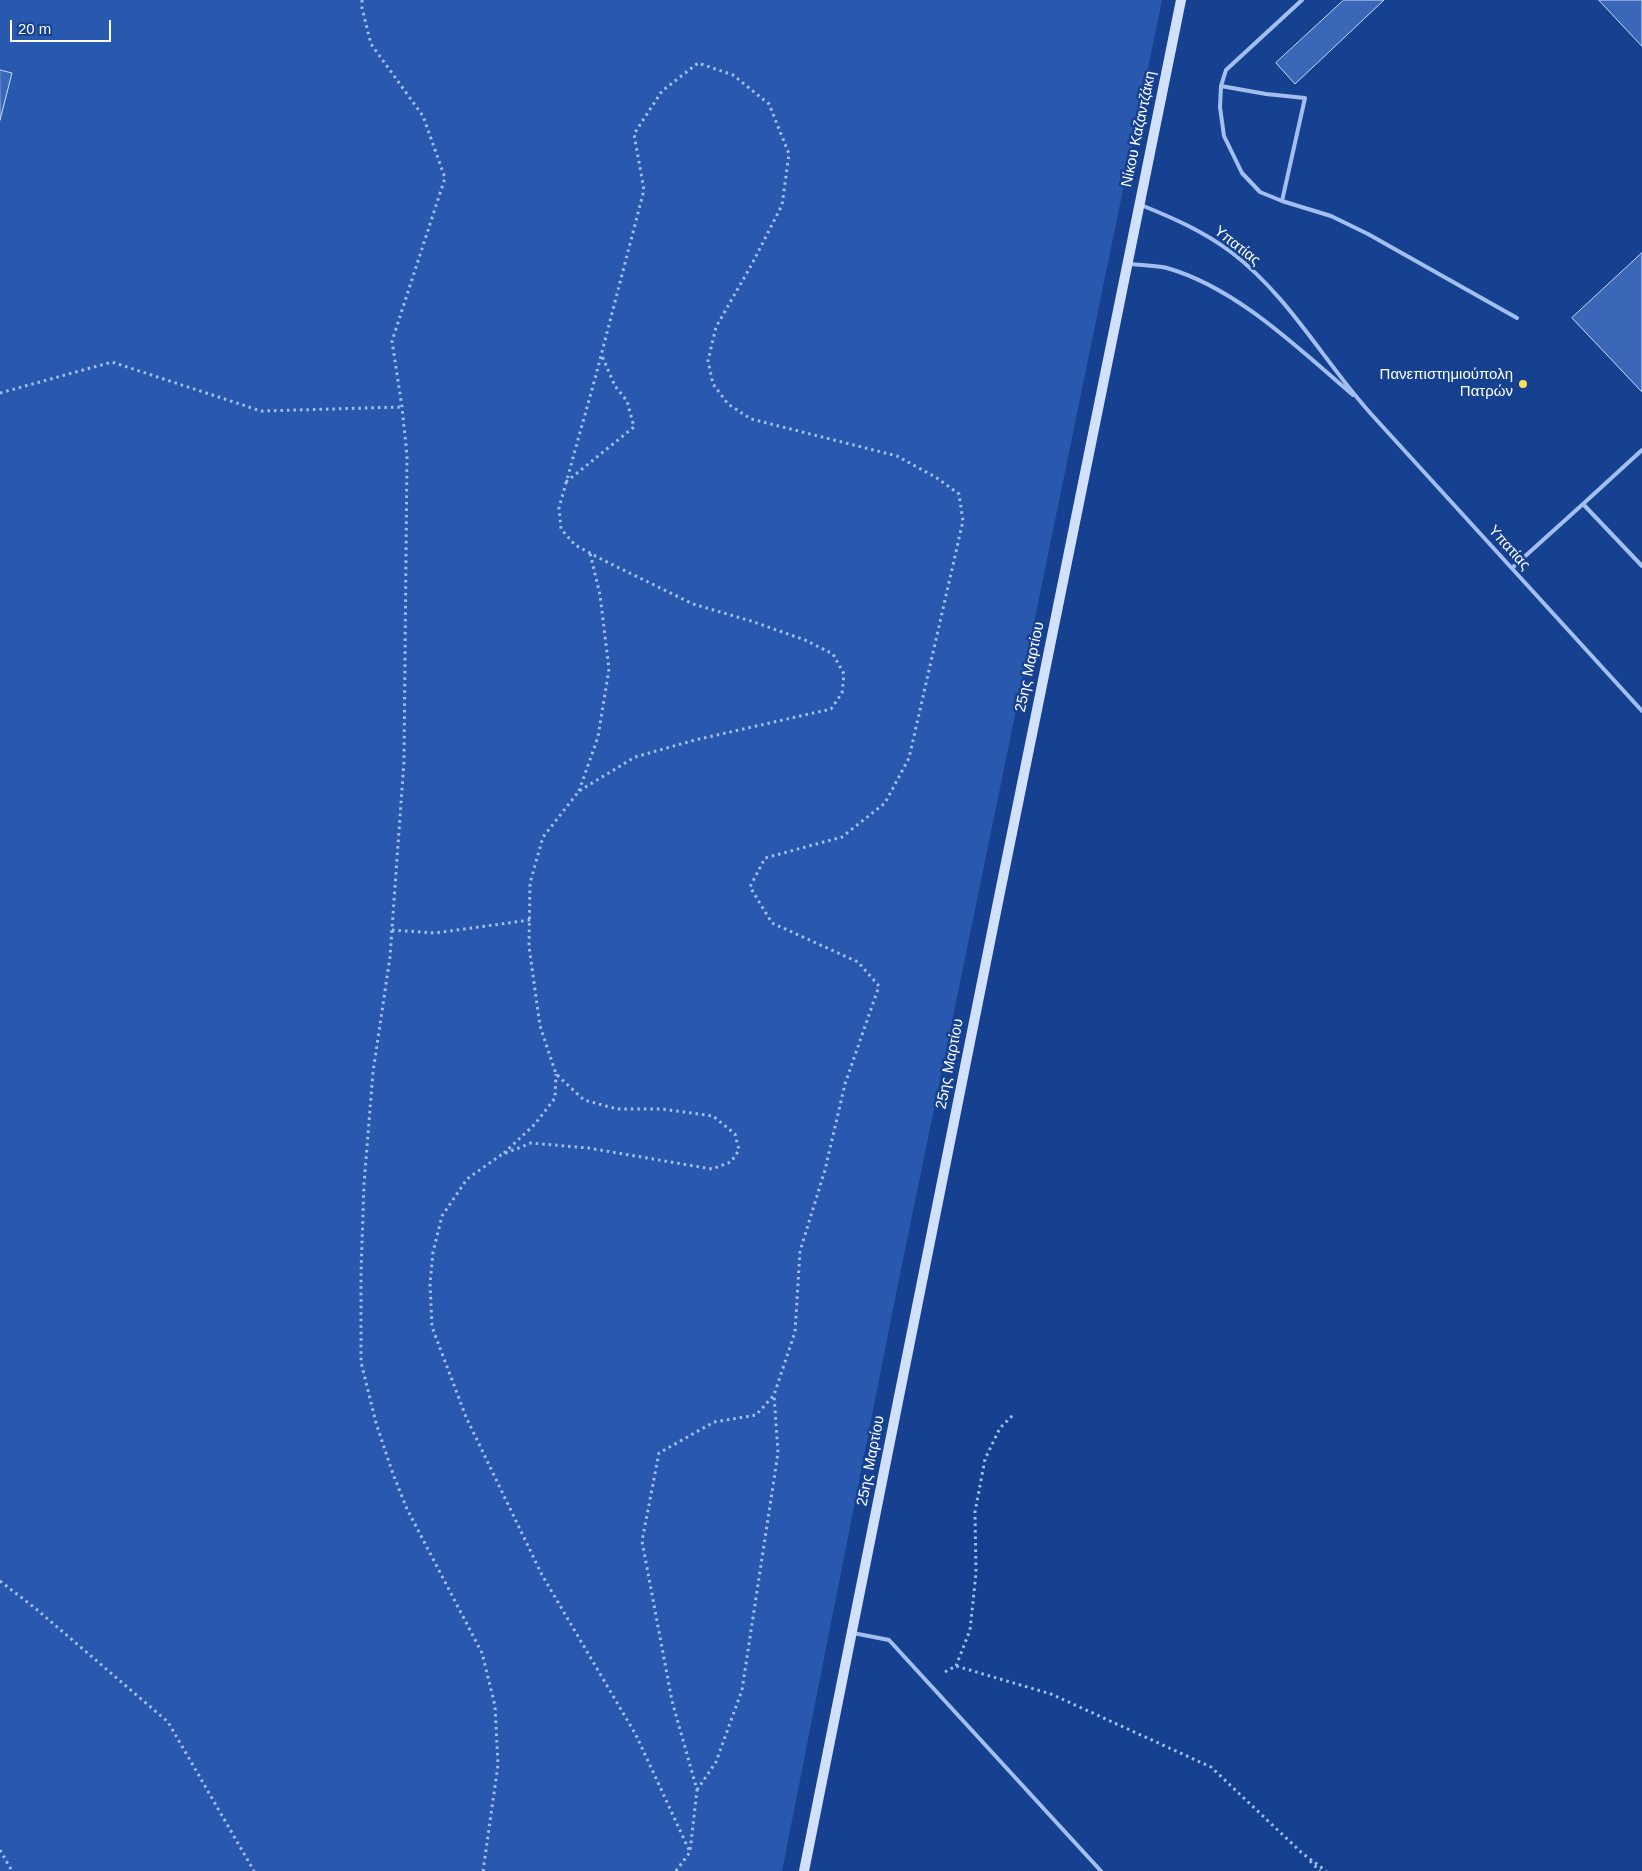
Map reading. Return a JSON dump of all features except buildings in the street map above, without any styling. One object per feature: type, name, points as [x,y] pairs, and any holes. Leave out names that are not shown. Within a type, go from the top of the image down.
[{"type":"street","name":"Νίκου Καζαντζάκη","points":[[1128,264],[1181,0]]},
{"type":"street","name":"25ης Μαρτίου","points":[[804,1871],[996,911],[1128,264]]},
{"type":"lane","points":[[1302,0],[1226,70],[1221,86],[1220,107],[1224,136],[1231,154],[1247,180],[1260,192],[1330,216],[1368,234],[1517,318]]},
{"type":"lane","points":[[1221,86],[1266,94],[1305,98],[1282,201]]},
{"type":"lane","name":"Υπατίας","points":[[1139,204],[1179,220],[1197,230],[1238,258],[1258,276],[1292,313],[1359,400],[1642,711]]},
{"type":"lane","name":"Υπατίας","points":[[1128,264],[1166,268],[1196,279],[1233,300],[1267,323],[1359,400]]},
{"type":"lane","points":[[1512,568],[1642,450]]},
{"type":"lane","points":[[1583,504],[1642,566]]},
{"type":"lane","points":[[852,1633],[888,1640],[1101,1871]]},
{"type":"path","points":[[362,0],[362,8],[371,44],[423,116],[445,178],[392,341],[407,455],[404,760],[390,957],[373,1072],[364,1184],[361,1272],[361,1362],[376,1423],[393,1474],[407,1509],[482,1653],[495,1706],[498,1765],[483,1871]]},
{"type":"path","points":[[579,791],[635,756],[695,740],[831,709],[842,693],[844,674],[833,654],[796,637],[694,604],[575,545],[561,529],[559,508],[565,482],[601,355],[644,190],[634,134],[662,91],[698,63],[733,75],[769,104],[790,154],[782,205],[752,264],[716,327],[708,361],[713,384],[728,404],[750,419],[897,456],[936,478],[959,494],[963,521],[909,758],[886,803],[842,837],[765,858],[750,887],[772,923],[858,962],[879,986],[846,1084],[825,1170],[800,1251],[795,1332],[774,1395],[756,1416],[714,1422],[659,1453],[642,1541],[672,1701],[696,1790],[690,1852],[676,1871]]},
{"type":"path","points":[[565,482],[634,427],[627,401],[615,386],[601,355]]},
{"type":"path","points":[[0,393],[112,362],[260,411],[402,407]]},
{"type":"path","points":[[590,553],[600,595],[610,668],[598,738],[579,791],[543,837],[530,883],[529,946],[540,1026],[556,1074],[554,1098],[535,1124],[501,1155],[467,1179],[442,1216],[433,1252],[430,1284],[432,1327],[466,1418],[507,1506],[542,1575],[636,1735],[690,1852]]},
{"type":"path","points":[[392,930],[435,933],[530,920]]},
{"type":"path","points":[[501,1155],[531,1144],[588,1148],[712,1169],[731,1162],[739,1150],[735,1134],[713,1116],[662,1109],[617,1109],[584,1100],[556,1074]]},
{"type":"path","points":[[696,1790],[716,1762],[742,1690],[778,1453],[774,1395]]},
{"type":"path","points":[[927,1681],[956,1666],[970,1630],[976,1573],[975,1512],[985,1459],[1000,1428],[1015,1413]]},
{"type":"path","points":[[0,1581],[35,1608],[168,1722],[254,1871]]},
{"type":"path","points":[[956,1666],[1051,1694],[1211,1767],[1320,1871]]},
{"type":"path","points":[[0,1850],[12,1871]]},
{"type":"path","points":[[1302,1853],[1326,1871]]},
{"type":"shaded area","points":[[0,0],[1162,0],[897,1289],[782,1871],[0,1871]]},
{"type":"place","name":"Πανεπιστημιούπολη Πατρών","points":[[1523,384]]}]
